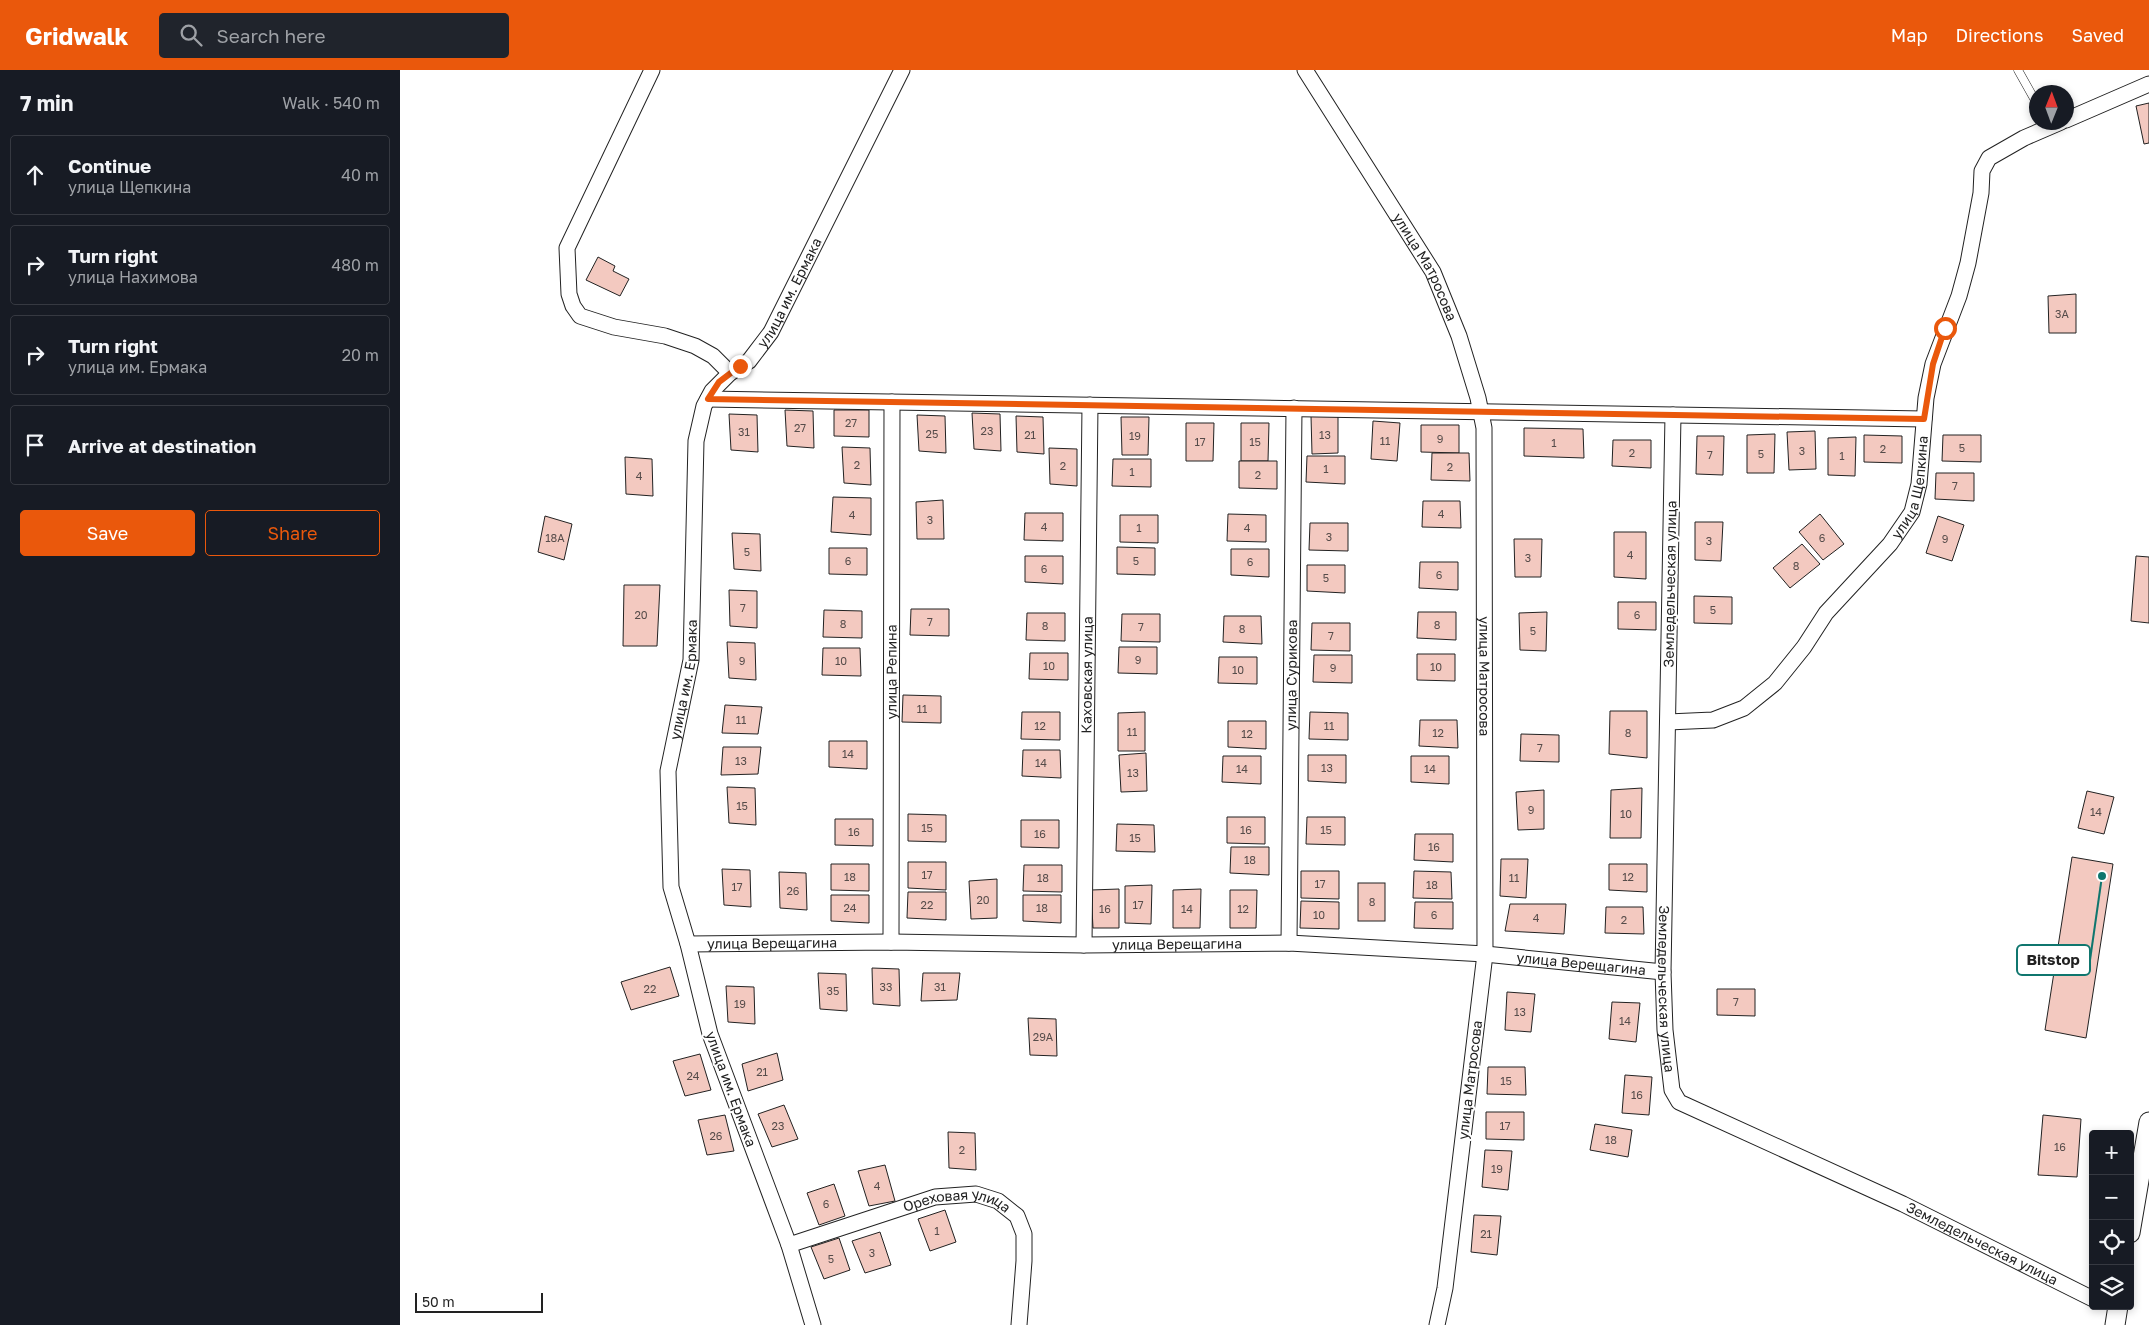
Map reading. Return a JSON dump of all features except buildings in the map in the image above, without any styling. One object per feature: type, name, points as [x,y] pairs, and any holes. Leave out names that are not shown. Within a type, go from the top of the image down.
[{"type":"street","points":[[652,70],[567,248],[569,294],[572,306],[580,316],[614,327],[665,336],[695,346],[714,356],[730,373]]},
{"type":"street","name":"улица им. Ермака","points":[[813,1325],[789,1245],[710,1034],[688,944],[671,887],[668,771],[691,660],[696,441],[700,420],[708,399],[719,382],[749,361],[770,332],[902,70]]},
{"type":"street","name":"улица Матросова","points":[[1305,70],[1433,272],[1459,336],[1481,411],[1484,428],[1485,954],[1445,1288],[1437,1325]]},
{"type":"street","points":[[2074,117],[2149,84]]},
{"type":"street","name":"улица Щепкина","points":[[1668,722],[1713,720],[1744,708],[1775,684],[1804,647],[1826,614],[1890,544],[1912,512],[1919,484],[1924,419],[1933,364],[1959,296],[1968,263],[1981,193],[1982,171],[1989,158],[2041,130]]},
{"type":"street","points":[[708,399],[1924,419]]},
{"type":"street","name":"улица Репина","points":[[891,942],[892,402]]},
{"type":"street","name":"Каховская улица","points":[[1084,944],[1090,405]]},
{"type":"street","name":"улица Сурикова","points":[[1289,943],[1294,408]]},
{"type":"street","name":"Земледельческая улица","points":[[1673,415],[1663,972],[1672,1090],[1679,1102],[1903,1204],[2089,1297]]},
{"type":"street","name":"улица Верещагина","points":[[688,944],[891,942],[1084,944],[1289,943],[1485,954],[1663,972]]},
{"type":"street","points":[[2132,1220],[2149,1122]]},
{"type":"street","name":"Ореховая улица","points":[[789,1245],[936,1197],[976,1194],[998,1201],[1017,1216],[1024,1234],[1024,1262],[1019,1325]]},
{"type":"lane","points":[[2018,70],[2029,90]]},
{"type":"place","name":"Bitstop","points":[[2102,876]]},
{"type":"route","points":[[740,366],[719,382],[708,399],[1924,419],[1933,364],[1945,328]]}]
